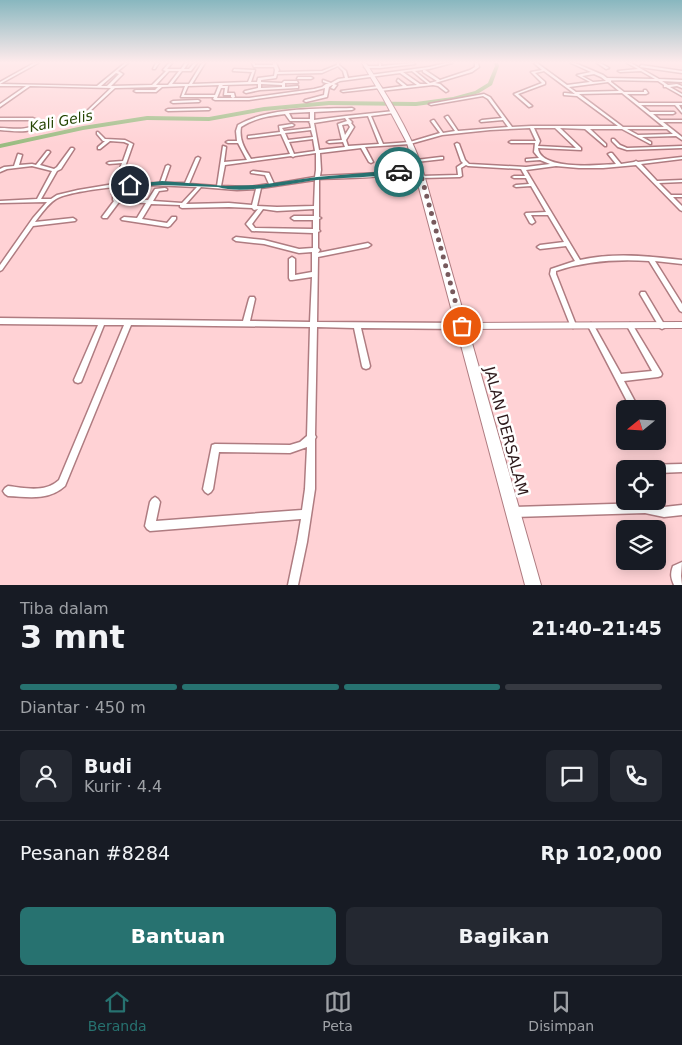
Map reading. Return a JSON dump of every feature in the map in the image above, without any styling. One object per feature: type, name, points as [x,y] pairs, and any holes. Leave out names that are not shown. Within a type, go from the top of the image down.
[{"type":"main road","name":"JALAN DERSALAM","points":[[381,90],[410,143],[417,162],[533,585]]},
{"type":"street","points":[[0,106],[24,90]]},
{"type":"street","points":[[89,111],[108,90]]},
{"type":"street","points":[[139,90],[156,90]]},
{"type":"street","points":[[183,96],[184,90]]},
{"type":"street","points":[[219,90],[215,98],[208,110],[167,110],[177,97],[183,96],[215,98],[249,99],[308,90]]},
{"type":"street","points":[[226,90],[225,94],[233,94],[233,97]]},
{"type":"street","points":[[246,92],[254,90]]},
{"type":"street","points":[[306,101],[326,96],[327,90]]},
{"type":"street","points":[[343,91],[356,90]]},
{"type":"street","points":[[527,90],[516,94],[530,106]]},
{"type":"street","points":[[572,90],[623,128],[650,143]]},
{"type":"street","points":[[564,94],[646,93],[645,91]]},
{"type":"street","points":[[624,92],[682,139]]},
{"type":"street","points":[[431,104],[484,95],[510,127]]},
{"type":"street","points":[[582,98],[592,95]]},
{"type":"street","points":[[629,97],[648,97]]},
{"type":"street","points":[[173,102],[198,101]]},
{"type":"street","points":[[639,104],[682,104]]},
{"type":"street","points":[[676,104],[682,112]]},
{"type":"street","points":[[250,161],[242,148],[238,134],[238,129],[242,124],[256,118],[286,112],[352,108]]},
{"type":"street","points":[[286,112],[290,120],[311,121],[369,115],[392,110]]},
{"type":"street","points":[[293,585],[310,489],[312,325],[317,252],[317,178],[320,169],[312,129],[312,111]]},
{"type":"street","points":[[641,111],[673,113]]},
{"type":"street","points":[[369,115],[381,145]]},
{"type":"street","points":[[344,141],[351,130],[350,122],[346,117]]},
{"type":"street","points":[[447,117],[457,132]]},
{"type":"street","points":[[608,117],[617,117]]},
{"type":"street","points":[[0,119],[30,119],[40,122],[33,128],[0,129]]},
{"type":"street","points":[[482,121],[505,119]]},
{"type":"street","points":[[434,121],[442,134]]},
{"type":"street","points":[[661,122],[682,121]]},
{"type":"street","points":[[347,148],[340,124],[350,122]]},
{"type":"street","points":[[14,130],[22,124]]},
{"type":"street","points":[[292,124],[280,126],[293,156]]},
{"type":"street","points":[[222,165],[347,148],[410,143],[442,134],[510,127],[669,129],[682,131]]},
{"type":"street","points":[[531,127],[537,145],[535,152],[541,159]]},
{"type":"street","points":[[512,142],[580,149],[556,127]]},
{"type":"street","points":[[587,128],[605,145]]},
{"type":"street","points":[[249,138],[312,129]]},
{"type":"street","points":[[98,133],[102,139],[130,143],[131,146],[116,186],[114,199],[117,201]]},
{"type":"street","points":[[638,136],[677,135]]},
{"type":"street","points":[[287,141],[314,138]]},
{"type":"street","points":[[613,140],[622,148],[632,150],[682,147]]},
{"type":"street","points":[[99,148],[108,141]]},
{"type":"street","points":[[329,142],[344,141]]},
{"type":"street","points":[[228,142],[241,142]]},
{"type":"street","points":[[457,144],[466,164]]},
{"type":"street","points":[[219,186],[224,147]]},
{"type":"street","points":[[363,147],[371,162]]},
{"type":"street","points":[[40,199],[55,170],[59,168],[72,149]]},
{"type":"street","points":[[632,150],[647,161]]},
{"type":"street","points":[[37,166],[48,152]]},
{"type":"street","points":[[610,154],[619,164]]},
{"type":"street","points":[[16,167],[20,155]]},
{"type":"street","points":[[187,183],[198,158]]},
{"type":"street","points":[[0,269],[32,224],[53,200],[57,197],[84,190],[162,183],[187,183],[225,188],[272,185],[317,178],[396,172],[417,162],[441,158]]},
{"type":"street","points":[[421,177],[460,176],[459,167],[466,164],[524,168],[557,165],[594,168],[682,158]]},
{"type":"street","points":[[528,160],[541,159],[557,165]]},
{"type":"street","points":[[109,163],[124,162]]},
{"type":"street","points":[[636,162],[682,209]]},
{"type":"street","points":[[0,171],[6,168],[32,165],[55,170]]},
{"type":"street","points":[[162,183],[168,166]]},
{"type":"street","points":[[524,168],[548,213],[579,263]]},
{"type":"street","points":[[253,172],[267,173],[272,185]]},
{"type":"street","points":[[514,177],[528,177]]},
{"type":"street","points":[[655,182],[682,181]]},
{"type":"street","points":[[516,186],[532,185]]},
{"type":"street","points":[[182,204],[200,186]]},
{"type":"street","points":[[254,208],[259,186]]},
{"type":"street","points":[[139,219],[158,189],[165,189]]},
{"type":"street","points":[[114,194],[144,194]]},
{"type":"street","points":[[670,196],[682,196]]},
{"type":"street","points":[[0,202],[53,200]]},
{"type":"street","points":[[117,201],[182,204],[185,207],[228,205],[254,208],[317,207]]},
{"type":"street","points":[[105,217],[117,201]]},
{"type":"street","points":[[261,208],[248,224],[254,230],[317,231]]},
{"type":"street","points":[[532,222],[528,214],[548,213]]},
{"type":"street","points":[[124,218],[139,219],[152,224],[168,226],[174,218]]},
{"type":"street","points":[[294,218],[318,218]]},
{"type":"street","points":[[32,224],[73,220]]},
{"type":"street","points":[[236,239],[264,242],[298,251],[317,252],[368,245]]},
{"type":"street","points":[[540,248],[566,244]]},
{"type":"street","points":[[573,325],[552,271],[579,263],[618,257],[682,262]]},
{"type":"street","points":[[650,258],[682,309]]},
{"type":"street","points":[[292,259],[292,278],[315,274]]},
{"type":"street","points":[[643,294],[662,326]]},
{"type":"street","points":[[246,324],[252,299]]},
{"type":"street","points":[[0,321],[462,326],[682,325]]},
{"type":"street","points":[[78,380],[102,322]]},
{"type":"street","points":[[8,491],[48,493],[56,490],[62,483],[129,322]]},
{"type":"street","points":[[356,325],[366,366]]},
{"type":"street","points":[[591,326],[630,400]]},
{"type":"street","points":[[619,378],[658,374],[630,326]]},
{"type":"street","points":[[208,489],[215,448],[290,450],[302,445],[312,437]]},
{"type":"street","points":[[666,468],[682,468]]},
{"type":"street","points":[[155,502],[150,526],[306,514]]},
{"type":"street","points":[[513,512],[616,506]]},
{"type":"street","points":[[658,510],[664,512],[682,510]]},
{"type":"street","points":[[679,585],[676,576],[677,570],[682,567]]},
{"type":"waterway","name":"Kali Gelis","points":[[0,146],[83,128],[147,118],[209,119],[264,109],[329,103],[416,104],[454,99],[480,90]]},
{"type":"way so far","points":[[399,172],[418,164],[462,326]]},
{"type":"route","points":[[130,185],[187,183],[225,188],[259,186],[317,178],[399,172]]}]
